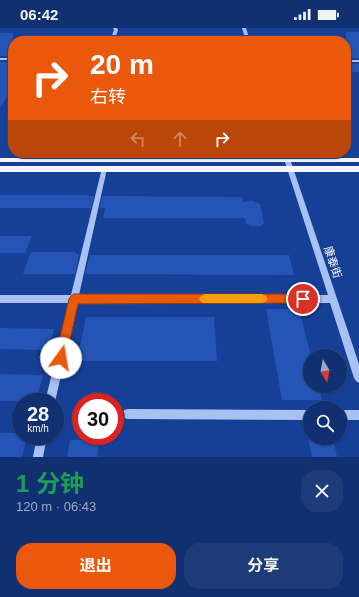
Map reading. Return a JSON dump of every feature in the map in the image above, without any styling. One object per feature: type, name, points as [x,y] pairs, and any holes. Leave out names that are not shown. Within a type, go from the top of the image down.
[{"type":"main road","points":[[0,160],[49,158]]},
{"type":"main road","points":[[310,158],[359,160]]},
{"type":"main road","points":[[0,169],[359,169]]},
{"type":"street","name":"康泰街","points":[[286,158],[359,378]]},
{"type":"street","points":[[52,393],[104,169]]},
{"type":"street","points":[[0,299],[333,299]]},
{"type":"street","points":[[128,414],[303,415]]},
{"type":"street","points":[[347,415],[359,415]]},
{"type":"street","points":[[38,457],[40,445]]},
{"type":"building","points":[[346,32],[359,32],[359,58],[351,58],[351,36],[346,36]]},
{"type":"building","points":[[0,33],[13,33],[13,36],[8,36],[8,56],[0,56]]},
{"type":"building","points":[[0,62],[8,62],[8,96],[0,108]]},
{"type":"building","points":[[351,64],[359,64],[359,72],[351,72]]},
{"type":"building","points":[[0,195],[94,196],[91,208],[0,208]]},
{"type":"building","points":[[102,196],[242,197],[243,202],[252,201],[260,204],[264,223],[260,226],[250,226],[246,223],[245,218],[103,218],[105,208],[100,208]]},
{"type":"building","points":[[0,236],[32,236],[25,253],[0,253]]},
{"type":"building","points":[[31,252],[76,252],[75,254],[79,254],[75,274],[23,274]]},
{"type":"building","points":[[90,255],[289,255],[294,275],[85,274]]},
{"type":"building","points":[[266,309],[299,309],[309,349],[303,349],[303,393],[320,393],[322,400],[282,400]]},
{"type":"building","points":[[86,317],[214,317],[217,361],[77,361]]},
{"type":"building","points":[[0,328],[54,329],[49,350],[0,349]]},
{"type":"building","points":[[0,374],[43,375],[38,393],[12,393],[12,401],[0,401]]},
{"type":"building","points":[[0,433],[12,433],[12,445],[25,445],[22,457],[0,457]]},
{"type":"building","points":[[70,440],[72,440],[72,445],[98,445],[97,457],[67,457]]},
{"type":"building","points":[[309,445],[334,445],[337,457],[312,457]]},
{"type":"slow traffic","points":[[204,299],[262,299]]},
{"type":"route","points":[[61,358],[74,299],[303,299]]}]
